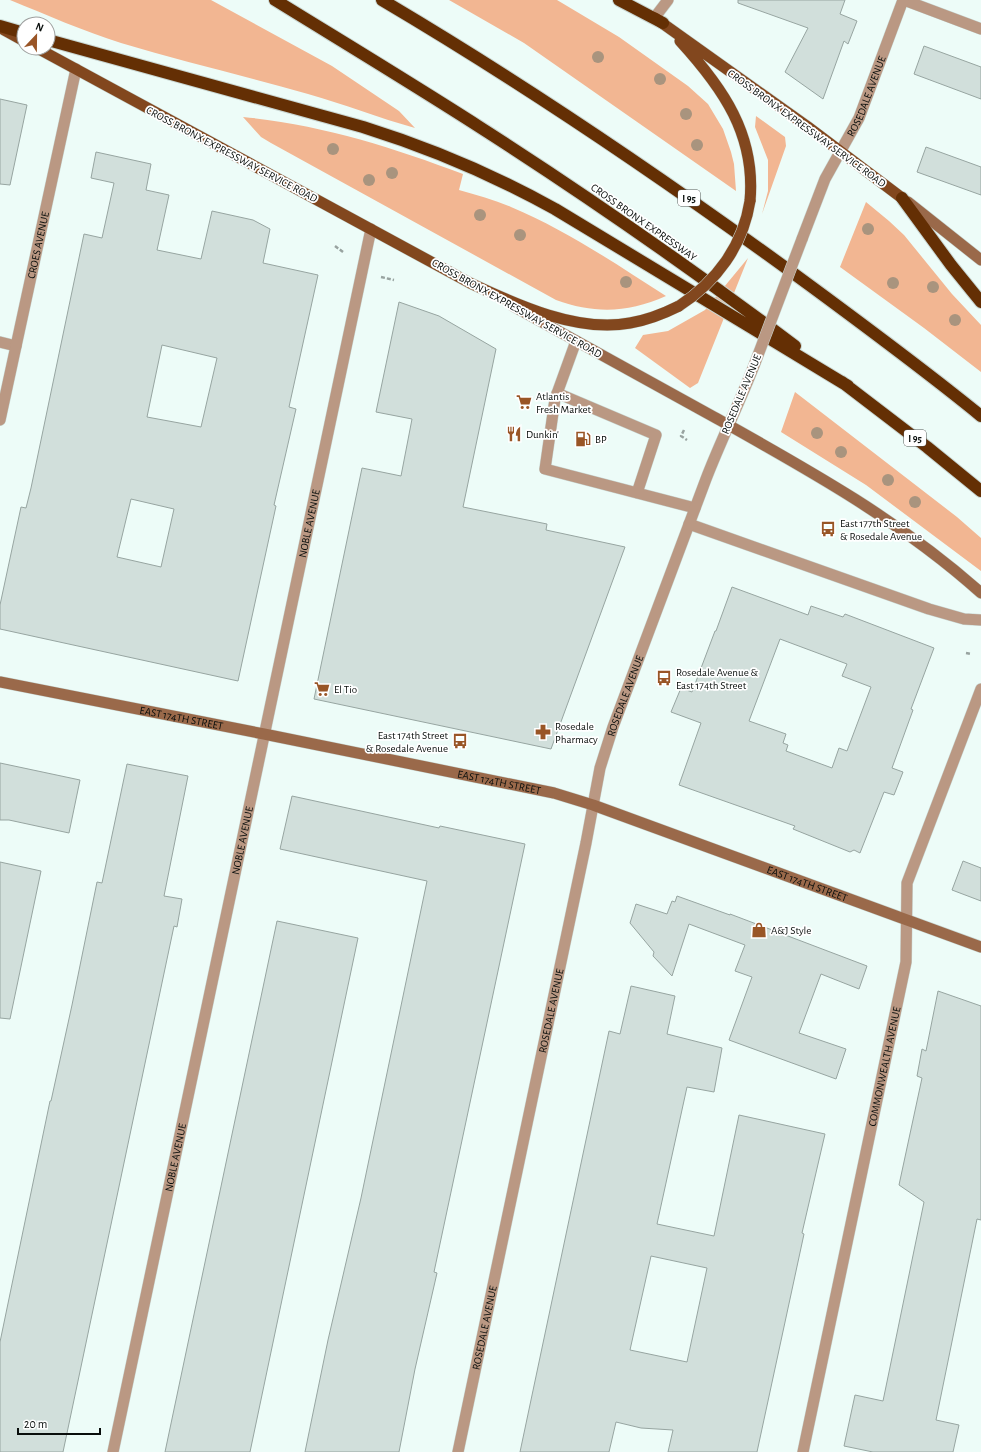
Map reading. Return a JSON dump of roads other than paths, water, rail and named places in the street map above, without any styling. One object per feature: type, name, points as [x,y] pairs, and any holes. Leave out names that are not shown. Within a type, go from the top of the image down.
[{"type":"highway","name":"CROSS BRONX EXPRESSWAY","points":[[275,0],[444,104],[563,182],[686,267],[848,386],[981,491]]},
{"type":"highway","name":"I 95","points":[[382,0],[514,82],[656,175],[774,258],[854,317],[981,416]]},
{"type":"highway","points":[[619,0],[659,20]]},
{"type":"highway","points":[[0,27],[16,31]]},
{"type":"highway","points":[[56,42],[363,127],[409,142],[473,167],[512,185],[555,209],[848,386]]},
{"type":"highway","points":[[902,198],[951,265],[981,302]]},
{"type":"main road","name":"CROSS BRONX EXPRESSWAY SERVICE ROAD","points":[[630,0],[840,151],[981,260]]},
{"type":"main road","points":[[470,282],[533,309],[555,316],[588,324],[602,325],[630,323],[656,316],[679,306],[705,286],[728,259],[743,230],[748,212],[751,179],[749,156],[736,118],[720,89],[707,72],[659,20]]},
{"type":"main road","points":[[0,27],[16,36]]},
{"type":"main road","name":"CROSS BRONX EXPRESSWAY SERVICE ROAD","points":[[52,56],[470,282],[798,464],[862,503],[904,532],[981,592]]},
{"type":"main road","name":"EAST 174TH STREET","points":[[0,682],[264,734],[554,794],[593,805],[981,947]]},
{"type":"street","points":[[659,20],[668,0]]},
{"type":"street","points":[[903,0],[981,29]]},
{"type":"street","name":"ROSEDALE AVENUE","points":[[458,1452],[584,851],[600,768],[613,727],[695,508],[720,445],[744,393],[825,179],[859,118],[903,0]]},
{"type":"street","name":"CROES AVENUE","points":[[0,420],[76,69]]},
{"type":"street","name":"NOBLE AVENUE","points":[[113,1452],[371,229]]},
{"type":"street","points":[[576,341],[557,393],[545,469],[695,508]]},
{"type":"street","points":[[0,342],[16,346]]},
{"type":"street","points":[[557,393],[656,435],[637,493]]},
{"type":"street","points":[[689,524],[935,611],[964,619],[981,620]]},
{"type":"street","name":"COMMONWEALTH AVENUE","points":[[803,1452],[906,962],[907,883],[981,689]]},
{"type":"place","name":"Atlantis Fresh Market","points":[[524,402]]},
{"type":"place","name":"Dunkin'","points":[[514,434]]},
{"type":"place","name":"BP","points":[[583,439]]},
{"type":"place","name":"East 177th Street & Rosedale Avenue","points":[[828,529]]},
{"type":"place","name":"Rosedale Avenue & East 174th Street","points":[[664,678]]},
{"type":"place","name":"El Tio","points":[[322,689]]},
{"type":"place","name":"Rosedale Pharmacy","points":[[543,732]]},
{"type":"place","name":"East 174th Street & Rosedale Avenue","points":[[460,741]]},
{"type":"place","name":"A&J Style","points":[[759,930]]}]
